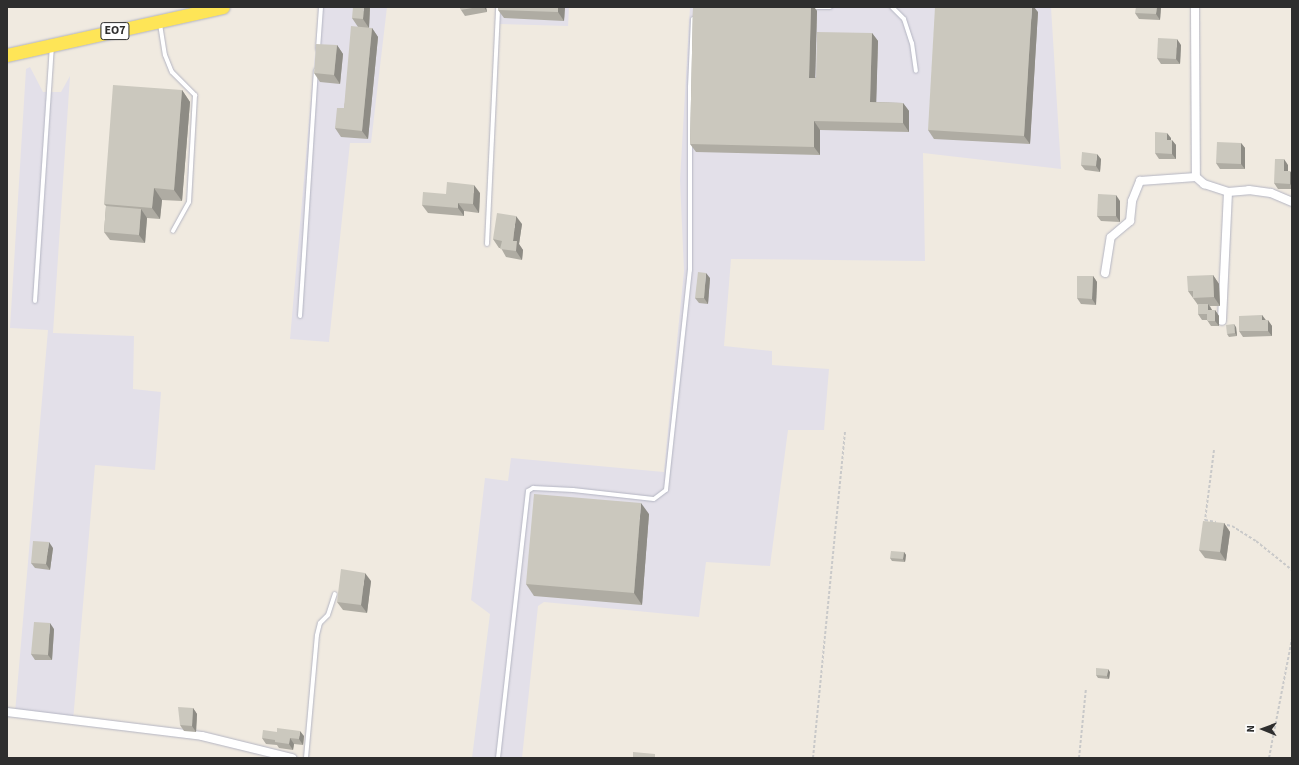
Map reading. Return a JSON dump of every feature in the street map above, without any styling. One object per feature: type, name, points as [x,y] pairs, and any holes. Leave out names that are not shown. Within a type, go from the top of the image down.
[{"type":"main road","name":"ΕΟ7","points":[[7,55],[223,7]]},
{"type":"street","points":[[1195,7],[1196,177]]},
{"type":"street","points":[[1105,273],[1111,237],[1130,221],[1132,201],[1140,181],[1196,177],[1204,184],[1228,192],[1249,190],[1271,193],[1292,202]]},
{"type":"street","points":[[1222,321],[1228,192]]},
{"type":"street","points":[[7,712],[202,736],[292,758]]},
{"type":"lane","points":[[317,58],[321,7]]},
{"type":"lane","points":[[487,244],[498,7]]},
{"type":"lane","points":[[800,7],[830,7]]},
{"type":"lane","points":[[892,7],[904,19],[912,43],[916,71]]},
{"type":"lane","points":[[498,758],[528,491],[533,488],[573,490],[654,499],[666,490],[690,270],[690,94],[693,14]]},
{"type":"lane","points":[[160,21],[165,55],[172,72],[195,95],[189,202],[173,231]]},
{"type":"lane","points":[[35,301],[52,45]]},
{"type":"lane","points":[[300,316],[316,65]]},
{"type":"lane","points":[[306,758],[317,635],[320,623],[328,615],[335,594]]},
{"type":"path","points":[[813,758],[845,431]]},
{"type":"path","points":[[1214,450],[1205,520],[1232,526],[1292,570]]},
{"type":"path","points":[[1269,758],[1292,639]]},
{"type":"path","points":[[1079,758],[1086,688]]},
{"type":"shaded area","points":[[319,7],[387,7],[371,143],[350,143],[329,342],[290,339]]},
{"type":"shaded area","points":[[498,7],[569,7],[568,26],[497,24]]},
{"type":"shaded area","points":[[690,7],[1051,7],[1061,169],[923,153],[925,261],[731,259],[724,346],[772,351],[772,365],[829,369],[824,430],[788,430],[770,566],[706,562],[699,617],[544,602],[538,606],[522,758],[472,758],[490,614],[471,600],[485,478],[508,481],[511,458],[664,472],[684,271],[680,180]]},
{"type":"shaded area","points":[[30,67],[43,92],[61,92],[70,76],[53,333],[134,336],[133,389],[161,392],[155,470],[95,465],[73,721],[15,713],[48,330],[10,328],[26,69]]},
{"type":"building","points":[[353,7],[364,7],[363,19],[352,18]]},
{"type":"building","points":[[460,7],[478,7],[461,10]]},
{"type":"building","points":[[498,7],[558,7],[558,12],[498,10]]},
{"type":"building","points":[[693,7],[811,7],[809,78],[816,78],[817,32],[872,33],[870,102],[903,103],[903,123],[814,121],[814,147],[690,144]]},
{"type":"building","points":[[935,7],[1032,7],[1024,136],[928,130]]},
{"type":"building","points":[[1136,7],[1157,7],[1156,14],[1135,13]]},
{"type":"building","points":[[351,26],[372,28],[362,131],[335,128],[337,108],[344,108]]},
{"type":"building","points":[[1158,38],[1177,39],[1176,59],[1157,58]]},
{"type":"building","points":[[316,44],[337,45],[334,75],[314,73]]},
{"type":"building","points":[[113,85],[182,90],[174,190],[154,188],[152,208],[104,204]]},
{"type":"building","points":[[1155,132],[1167,133],[1167,140],[1172,140],[1172,154],[1155,153]]},
{"type":"building","points":[[1217,142],[1241,143],[1241,164],[1216,163]]},
{"type":"building","points":[[1082,152],[1097,154],[1096,166],[1081,165]]},
{"type":"building","points":[[1275,159],[1284,159],[1284,171],[1290,171],[1290,184],[1274,183]]},
{"type":"building","points":[[447,182],[474,185],[473,204],[458,203],[458,208],[422,205],[423,192],[446,194]]},
{"type":"building","points":[[1098,194],[1116,195],[1116,216],[1097,216]]},
{"type":"building","points":[[106,206],[141,209],[139,235],[104,232]]},
{"type":"building","points":[[497,213],[516,216],[513,241],[517,241],[516,251],[500,249],[502,241],[493,239]]},
{"type":"building","points":[[698,272],[706,273],[704,298],[695,298]]},
{"type":"building","points":[[1213,275],[1214,297],[1193,298],[1193,291],[1188,291],[1187,276]]},
{"type":"building","points":[[1077,276],[1093,276],[1092,299],[1077,298]]},
{"type":"building","points":[[1198,304],[1208,304],[1208,310],[1215,310],[1215,321],[1207,321],[1207,314],[1198,314]]},
{"type":"building","points":[[1262,315],[1262,320],[1268,320],[1268,331],[1239,331],[1239,316]]},
{"type":"building","points":[[1234,324],[1235,333],[1227,334],[1226,325]]},
{"type":"building","points":[[534,494],[641,503],[634,593],[526,584]]},
{"type":"building","points":[[1203,521],[1224,523],[1220,552],[1199,550]]},
{"type":"building","points":[[33,541],[49,542],[46,564],[31,563]]},
{"type":"building","points":[[891,551],[904,552],[903,559],[890,558]]},
{"type":"building","points":[[341,569],[365,573],[361,605],[337,602]]},
{"type":"building","points":[[34,622],[50,623],[48,655],[31,654]]},
{"type":"building","points":[[1096,668],[1108,669],[1107,676],[1096,675]]},
{"type":"building","points":[[178,707],[193,708],[192,726],[180,725]]},
{"type":"building","points":[[277,728],[300,731],[299,739],[290,738],[289,744],[262,738],[263,730],[277,732]]},
{"type":"building","points":[[633,752],[655,754],[655,758],[633,758]]}]
